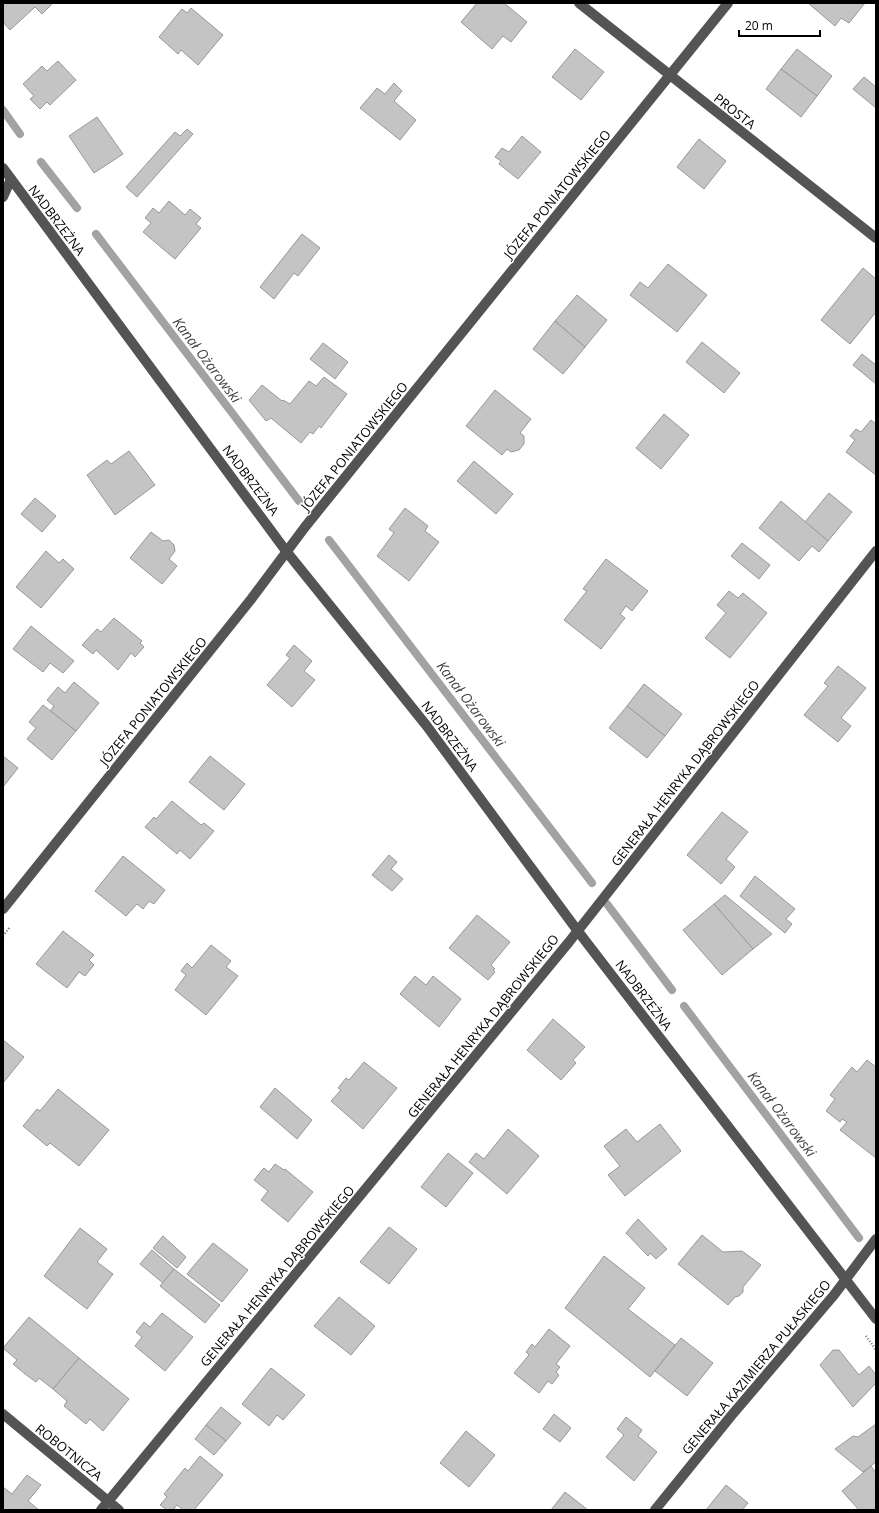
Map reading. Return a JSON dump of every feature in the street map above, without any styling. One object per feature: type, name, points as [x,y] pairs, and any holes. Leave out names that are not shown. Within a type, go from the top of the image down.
[{"type":"street","name":"PROSTA","points":[[579,3],[876,238]]},
{"type":"street","name":"JÓZEFA PONIATOWSKIEGO","points":[[3,909],[252,598],[286,551],[728,3]]},
{"type":"street","name":"NADBRZEŻNA","points":[[3,168],[286,551],[426,725],[578,930],[876,1319]]},
{"type":"street","points":[[3,197],[10,179]]},
{"type":"street","name":"GENERAŁA HENRYKA DĄBROWSKIEGO","points":[[101,1510],[578,930],[876,551]]},
{"type":"street","name":"GENERAŁA KAZIMIERZA PUŁASKIEGO","points":[[655,1510],[731,1416],[834,1295],[876,1239]]},
{"type":"street","name":"ROBOTNICZA","points":[[3,1414],[119,1510]]},
{"type":"building","points":[[3,3],[53,3],[42,14],[35,7],[10,30],[3,22]]},
{"type":"building","points":[[477,3],[504,3],[527,22],[511,42],[503,36],[492,49],[461,22]]},
{"type":"building","points":[[808,3],[865,3],[849,23],[841,18],[835,26]]},
{"type":"building","points":[[191,8],[223,35],[198,65],[181,50],[178,54],[159,37],[182,9],[187,13]]},
{"type":"building","points":[[575,49],[604,72],[581,100],[552,77]]},
{"type":"building","points":[[797,49],[832,76],[817,96],[781,69]]},
{"type":"building","points":[[58,61],[76,80],[50,105],[47,102],[40,109],[30,99],[34,96],[23,84],[42,66],[47,71]]},
{"type":"building","points":[[781,69],[817,96],[801,117],[766,89]]},
{"type":"building","points":[[864,77],[876,87],[876,108],[853,89]]},
{"type":"building","points":[[394,83],[402,91],[394,101],[416,120],[400,140],[360,108],[377,88],[385,94]]},
{"type":"building","points":[[97,117],[123,154],[94,173],[69,136]]},
{"type":"building","points":[[187,129],[193,134],[137,197],[126,187],[175,132],[180,136]]},
{"type":"building","points":[[522,136],[541,152],[518,179],[499,164],[501,161],[495,157],[502,148],[509,152]]},
{"type":"building","points":[[699,139],[726,161],[704,189],[677,167]]},
{"type":"building","points":[[169,201],[185,215],[190,209],[201,218],[196,224],[201,228],[175,259],[143,232],[151,223],[145,218],[153,208],[159,213]]},
{"type":"building","points":[[302,234],[320,248],[298,276],[294,273],[274,299],[260,287]]},
{"type":"building","points":[[668,264],[707,295],[677,332],[630,295],[640,282],[648,288]]},
{"type":"building","points":[[863,268],[876,279],[876,312],[850,344],[821,320]]},
{"type":"building","points":[[577,295],[607,320],[585,347],[555,321]]},
{"type":"building","points":[[555,321],[585,347],[563,374],[533,349]]},
{"type":"building","points":[[702,342],[740,373],[724,393],[686,362]]},
{"type":"building","points":[[323,343],[348,362],[335,379],[310,359]]},
{"type":"building","points":[[862,354],[876,365],[876,384],[853,365]]},
{"type":"building","points":[[324,377],[347,394],[321,428],[319,426],[313,434],[310,432],[301,443],[271,418],[266,421],[249,400],[262,385],[282,401],[283,400],[290,404],[309,381],[316,386]]},
{"type":"building","points":[[495,390],[531,419],[520,433],[524,436],[524,444],[519,450],[511,452],[507,449],[502,455],[466,426]]},
{"type":"building","points":[[664,414],[689,435],[661,469],[636,448]]},
{"type":"building","points":[[871,420],[876,424],[876,475],[846,452],[855,440],[850,436],[856,429],[861,432]]},
{"type":"building","points":[[129,451],[155,485],[115,515],[87,475],[107,460],[111,464]]},
{"type":"building","points":[[474,461],[513,494],[496,514],[457,481]]},
{"type":"building","points":[[829,493],[852,512],[828,541],[805,522]]},
{"type":"building","points":[[35,498],[56,516],[42,532],[21,514]]},
{"type":"building","points":[[781,501],[828,541],[819,552],[812,546],[799,561],[759,528]]},
{"type":"building","points":[[405,508],[428,526],[425,531],[439,542],[409,581],[377,556],[394,533],[389,529]]},
{"type":"building","points":[[151,532],[163,541],[169,540],[174,545],[175,551],[169,559],[177,566],[162,584],[130,558]]},
{"type":"building","points":[[742,543],[770,565],[759,579],[731,556]]},
{"type":"building","points":[[46,551],[59,563],[63,559],[74,569],[41,608],[16,587]]},
{"type":"building","points":[[606,559],[648,591],[632,611],[626,606],[620,614],[625,618],[601,649],[564,620],[587,591],[583,589]]},
{"type":"building","points":[[729,591],[738,598],[743,593],[767,613],[730,658],[705,638],[726,613],[717,605]]},
{"type":"building","points":[[114,618],[142,641],[140,643],[144,647],[135,657],[131,653],[118,670],[96,650],[93,654],[82,645],[97,629],[101,632]]},
{"type":"building","points":[[31,626],[74,661],[63,673],[50,663],[43,672],[13,649]]},
{"type":"building","points":[[294,645],[312,661],[304,671],[315,680],[292,707],[267,685],[290,658],[286,655]]},
{"type":"building","points":[[838,666],[866,688],[841,718],[851,726],[838,742],[804,715],[828,686],[824,683]]},
{"type":"building","points":[[74,682],[99,703],[76,731],[50,711],[54,706],[47,700],[58,687],[65,693]]},
{"type":"building","points":[[644,684],[682,714],[665,736],[627,706]]},
{"type":"building","points":[[43,705],[76,731],[52,760],[27,739],[36,728],[29,722]]},
{"type":"building","points":[[627,706],[665,736],[647,758],[609,728]]},
{"type":"building","points":[[3,756],[18,768],[3,787]]},
{"type":"building","points":[[210,756],[245,784],[224,810],[189,782]]},
{"type":"building","points":[[172,801],[201,825],[204,823],[214,831],[190,859],[180,850],[177,854],[145,827],[154,817],[156,819]]},
{"type":"building","points":[[722,812],[748,832],[726,859],[735,867],[721,884],[687,855]]},
{"type":"building","points":[[389,855],[397,862],[391,869],[403,879],[392,891],[372,875]]},
{"type":"building","points":[[123,856],[165,890],[154,904],[149,901],[143,909],[137,904],[126,916],[95,891]]},
{"type":"building","points":[[755,876],[795,909],[786,919],[792,924],[785,933],[740,896]]},
{"type":"building","points":[[725,895],[772,934],[753,949],[714,904]]},
{"type":"building","points":[[714,904],[753,949],[722,975],[683,930]]},
{"type":"building","points":[[477,915],[510,942],[491,965],[495,969],[493,970],[495,972],[488,980],[449,948]]},
{"type":"building","points":[[63,931],[94,955],[89,960],[94,965],[85,976],[79,972],[67,988],[36,964]]},
{"type":"building","points":[[211,945],[231,961],[226,967],[238,976],[206,1015],[175,990],[186,975],[181,971],[187,963],[192,968]]},
{"type":"building","points":[[415,976],[426,985],[433,976],[461,999],[439,1027],[400,994]]},
{"type":"building","points":[[553,1019],[585,1047],[573,1060],[576,1063],[561,1080],[527,1050]]},
{"type":"building","points":[[3,1040],[24,1057],[3,1083]]},
{"type":"building","points":[[867,1060],[876,1067],[876,1158],[840,1130],[847,1122],[842,1119],[840,1122],[826,1111],[835,1099],[830,1095],[852,1067],[857,1072]]},
{"type":"building","points":[[364,1062],[397,1088],[363,1129],[331,1101],[341,1090],[338,1088],[346,1078],[349,1080]]},
{"type":"building","points":[[275,1088],[312,1120],[297,1139],[260,1107]]},
{"type":"building","points":[[58,1089],[109,1130],[79,1166],[50,1143],[47,1146],[23,1126],[37,1109],[40,1111]]},
{"type":"building","points":[[660,1124],[681,1151],[625,1196],[608,1175],[620,1166],[604,1146],[626,1129],[637,1142]]},
{"type":"building","points":[[508,1129],[539,1156],[507,1194],[469,1162],[476,1153],[484,1159]]},
{"type":"building","points":[[448,1153],[473,1173],[446,1207],[421,1187]]},
{"type":"building","points":[[275,1164],[284,1170],[285,1169],[313,1192],[288,1222],[261,1200],[268,1191],[254,1180],[264,1168],[269,1172]]},
{"type":"building","points":[[638,1219],[667,1249],[656,1259],[650,1253],[648,1256],[626,1233]]},
{"type":"building","points":[[389,1227],[417,1249],[389,1284],[360,1262]]},
{"type":"building","points":[[80,1228],[107,1249],[97,1262],[113,1274],[87,1309],[44,1276]]},
{"type":"building","points":[[702,1235],[723,1252],[742,1251],[761,1265],[743,1287],[743,1292],[739,1296],[735,1297],[728,1305],[678,1264]]},
{"type":"building","points":[[163,1236],[186,1257],[177,1268],[153,1248]]},
{"type":"building","points":[[213,1243],[248,1270],[222,1302],[187,1274]]},
{"type":"building","points":[[152,1250],[174,1269],[163,1283],[140,1264]]},
{"type":"building","points":[[604,1256],[645,1288],[628,1309],[675,1345],[650,1377],[565,1308]]},
{"type":"building","points":[[174,1269],[220,1305],[205,1323],[160,1286]]},
{"type":"building","points":[[339,1297],[375,1326],[351,1355],[314,1326]]},
{"type":"building","points":[[162,1313],[193,1337],[165,1371],[135,1346],[142,1337],[136,1332],[144,1322],[150,1327]]},
{"type":"building","points":[[29,1317],[79,1358],[53,1389],[39,1378],[36,1382],[25,1374],[13,1364],[17,1360],[3,1348]]},
{"type":"building","points":[[549,1329],[570,1346],[556,1364],[560,1367],[556,1372],[559,1375],[552,1384],[548,1381],[539,1393],[514,1373],[529,1355],[526,1352],[532,1344],[535,1347]]},
{"type":"building","points":[[681,1338],[713,1363],[687,1396],[655,1371]]},
{"type":"building","points":[[833,1350],[839,1350],[859,1375],[869,1366],[876,1375],[876,1383],[853,1407],[820,1365]]},
{"type":"building","points":[[79,1358],[129,1399],[103,1431],[90,1419],[86,1424],[64,1406],[67,1401],[53,1389]]},
{"type":"building","points":[[271,1368],[305,1395],[283,1420],[277,1415],[269,1426],[242,1404]]},
{"type":"building","points":[[221,1407],[241,1423],[226,1441],[206,1425]]},
{"type":"building","points":[[554,1414],[571,1428],[560,1442],[543,1429]]},
{"type":"building","points":[[626,1417],[642,1430],[638,1436],[657,1452],[634,1481],[606,1457],[624,1435],[617,1429]]},
{"type":"building","points":[[876,1424],[876,1462],[863,1472],[835,1449],[853,1436],[858,1437]]},
{"type":"building","points":[[206,1425],[226,1441],[214,1455],[195,1439]]},
{"type":"building","points":[[466,1431],[495,1455],[469,1487],[440,1463]]},
{"type":"building","points":[[200,1456],[223,1475],[194,1510],[183,1510],[177,1505],[173,1510],[167,1510],[160,1505],[167,1497],[164,1494],[185,1468],[188,1471]]},
{"type":"building","points":[[871,1466],[876,1473],[876,1508],[873,1510],[859,1510],[842,1491]]},
{"type":"building","points":[[27,1475],[41,1485],[28,1501],[39,1510],[3,1510],[3,1487],[12,1494]]},
{"type":"building","points":[[726,1485],[748,1503],[742,1510],[706,1510]]},
{"type":"building","points":[[565,1492],[588,1510],[551,1510]]},
{"type":"waterway","name":"Kanał Ożarowski","points":[[3,110],[20,134]]},
{"type":"waterway","name":"Kanał Ożarowski","points":[[41,162],[77,208]]},
{"type":"waterway","name":"Kanał Ożarowski","points":[[96,234],[299,501]]},
{"type":"waterway","name":"Kanał Ożarowski","points":[[329,540],[592,883]]},
{"type":"waterway","name":"Kanał Ożarowski","points":[[607,904],[672,990]]},
{"type":"waterway","name":"Kanał Ożarowski","points":[[684,1006],[859,1238]]}]
